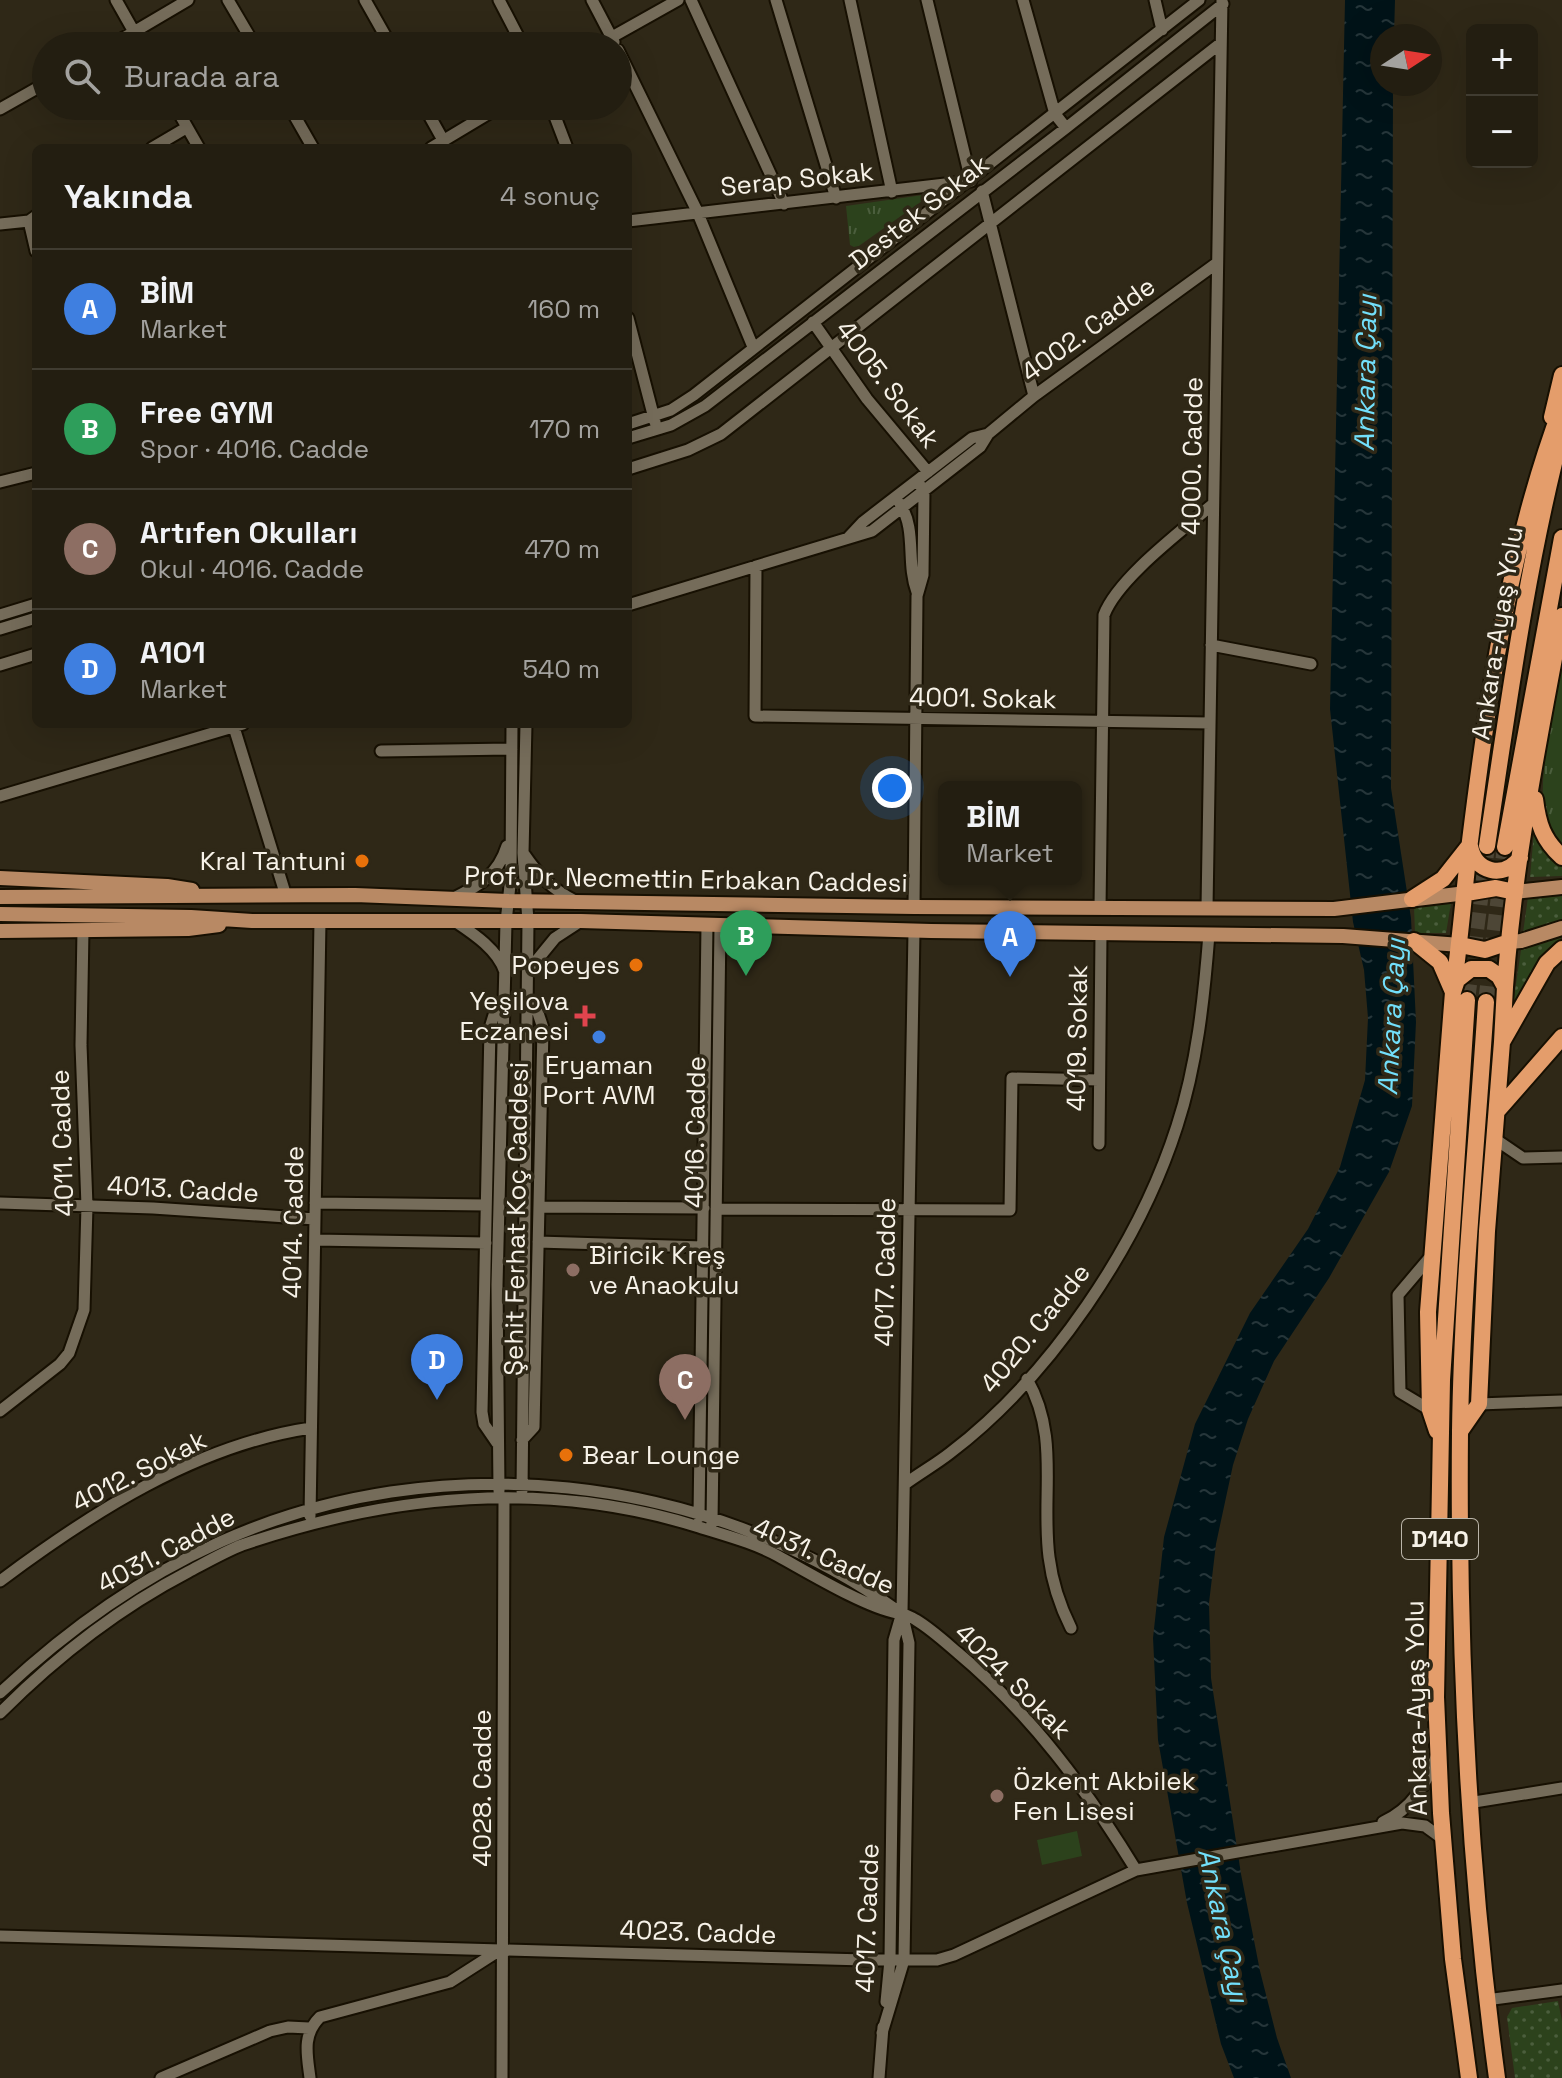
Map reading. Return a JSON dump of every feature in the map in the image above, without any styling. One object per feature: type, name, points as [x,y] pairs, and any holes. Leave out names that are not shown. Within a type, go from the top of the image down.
[{"type":"highway","points":[[1442,1447],[1430,1410],[1428,1312],[1460,996],[1460,945],[1469,845],[1512,581],[1562,375]]},
{"type":"highway","points":[[1541,462],[1562,406]]},
{"type":"highway","name":"Ankara-Ayaş Yolu","points":[[1487,846],[1518,641],[1542,508],[1562,429]]},
{"type":"highway","name":"Ankara-Ayaş Yolu","points":[[1505,847],[1562,538]]},
{"type":"highway","points":[[1460,1431],[1479,1404],[1487,1231],[1509,942],[1532,774],[1562,616]]},
{"type":"highway","points":[[1532,774],[1538,825],[1551,848],[1562,857]]},
{"type":"highway","points":[[1469,845],[1475,861],[1490,871],[1507,869],[1520,858]]},
{"type":"highway","points":[[1412,899],[1443,879],[1469,845]]},
{"type":"highway","points":[[1466,893],[1496,888],[1515,892]]},
{"type":"highway","points":[[1414,941],[1440,962],[1460,996]]},
{"type":"highway","points":[[1460,945],[1485,950],[1509,942]]},
{"type":"highway","points":[[1502,1042],[1547,963],[1562,949]]},
{"type":"highway","points":[[1460,996],[1460,975],[1477,967],[1495,972],[1505,987]]},
{"type":"highway","name":"Ankara-Ayaş Yolu","points":[[1460,996],[1442,1380],[1436,1681],[1443,1839],[1453,1965],[1469,2078]]},
{"type":"highway","name":"Ankara-Ayaş Yolu","points":[[1486,1002],[1460,1431],[1468,1803],[1486,2000],[1497,2078]]},
{"type":"highway","points":[[1498,1110],[1562,1037]]},
{"type":"main road","points":[[0,878],[167,886],[228,897]]},
{"type":"main road","points":[[1515,892],[1562,887]]},
{"type":"main road","name":"Prof. Dr. Necmettin Erbakan Caddesi","points":[[0,897],[286,896],[914,907],[1334,909],[1466,893]]},
{"type":"main road","name":"Prof. Dr. Necmettin Erbakan Caddesi","points":[[0,914],[252,921],[581,921],[914,931],[1343,936],[1460,945]]},
{"type":"main road","points":[[0,931],[188,929],[252,921]]},
{"type":"main road","points":[[1509,942],[1562,928]]},
{"type":"street","points":[[116,0],[134,32],[188,0]]},
{"type":"street","points":[[228,0],[247,32]]},
{"type":"street","points":[[365,0],[383,32]]},
{"type":"street","points":[[499,0],[516,32]]},
{"type":"street","points":[[592,0],[609,32]]},
{"type":"street","points":[[632,32],[678,0]]},
{"type":"street","points":[[691,0],[784,204]]},
{"type":"street","points":[[776,0],[836,198]]},
{"type":"street","points":[[850,0],[892,192]]},
{"type":"street","points":[[927,0],[971,181]]},
{"type":"street","points":[[1023,0],[1055,114],[1066,128]]},
{"type":"street","points":[[1155,0],[1162,30]]},
{"type":"street","name":"Destek Sokak","points":[[632,423],[654,417],[694,395],[1199,0]]},
{"type":"street","name":"Destek Sokak","points":[[632,437],[657,430],[705,406],[1224,2]]},
{"type":"street","name":"4000. Cadde","points":[[1207,908],[1224,2]]},
{"type":"street","points":[[632,468],[688,450],[721,434],[1221,43]]},
{"type":"street","points":[[632,79],[697,211],[753,347]]},
{"type":"street","points":[[0,109],[32,91]]},
{"type":"street","points":[[182,120],[196,144]]},
{"type":"street","points":[[297,120],[311,144]]},
{"type":"street","points":[[432,120],[443,140]]},
{"type":"street","points":[[437,144],[477,120]]},
{"type":"street","points":[[556,120],[565,144]]},
{"type":"street","points":[[159,144],[186,128]]},
{"type":"street","name":"Serap Sokak","points":[[632,220],[971,181]]},
{"type":"street","points":[[982,191],[1034,396]]},
{"type":"street","points":[[0,224],[32,218]]},
{"type":"street","name":"4002. Cadde","points":[[632,604],[872,531],[899,502],[980,447],[988,434],[1034,396],[1217,263]]},
{"type":"street","name":"4005. Sokak","points":[[813,322],[867,399],[928,472]]},
{"type":"street","points":[[632,339],[657,430]]},
{"type":"street","name":"4002. Cadde","points":[[920,486],[928,472],[972,438],[988,434]]},
{"type":"street","points":[[0,482],[32,474]]},
{"type":"street","points":[[914,907],[917,592],[923,575],[920,486]]},
{"type":"street","points":[[899,502],[911,536],[911,576],[917,592]]},
{"type":"street","points":[[1100,908],[1102,628],[1108,605],[1147,560],[1213,504]]},
{"type":"street","name":"4001. Sokak","points":[[756,566],[755,716],[1210,723]]},
{"type":"street","points":[[0,615],[32,605]]},
{"type":"street","points":[[0,629],[32,619]]},
{"type":"street","points":[[1211,645],[1311,664]]},
{"type":"street","points":[[0,665],[32,655]]},
{"type":"street","points":[[0,796],[226,728]]},
{"type":"street","points":[[237,728],[286,896]]},
{"type":"street","name":"Şehit Ferhat Koç Caddesi","points":[[502,1498],[498,1484],[497,1272],[512,728]]},
{"type":"street","name":"Şehit Ferhat Koç Caddesi","points":[[522,1498],[528,971],[523,853],[526,728]]},
{"type":"street","points":[[381,751],[512,749]]},
{"type":"street","points":[[454,898],[482,884],[494,873],[503,861],[510,838]]},
{"type":"street","points":[[523,853],[538,875],[554,889],[576,901]]},
{"type":"street","name":"4014. Cadde","points":[[311,1524],[320,921]]},
{"type":"street","points":[[528,971],[555,938],[581,921]]},
{"type":"street","points":[[456,922],[496,955],[506,977]]},
{"type":"street","name":"4016. Cadde","points":[[712,1532],[710,1208],[714,926]]},
{"type":"street","name":"4011. Cadde","points":[[0,1411],[47,1375],[69,1353],[84,1310],[87,1206],[81,1045],[83,930]]},
{"type":"street","name":"4017. Cadde","points":[[882,2033],[904,1960],[909,1643],[902,1613],[914,931]]},
{"type":"street","name":"4019. Sokak","points":[[1099,1144],[1101,934]]},
{"type":"street","name":"4020. Cadde","points":[[905,1484],[951,1452],[1002,1406],[1080,1314],[1106,1277],[1158,1177],[1178,1126],[1189,1082],[1205,986],[1209,934]]},
{"type":"street","name":"Şehit Ferhat Koç Caddesi","points":[[522,1440],[534,1427],[543,1028],[538,1013],[527,998]]},
{"type":"street","name":"Şehit Ferhat Koç Caddesi","points":[[498,1445],[484,1424],[482,1412],[490,1028],[494,1015],[505,1000]]},
{"type":"street","points":[[539,1207],[1010,1210],[1012,1078],[1099,1080]]},
{"type":"street","points":[[1495,1139],[1523,1158],[1562,1157]]},
{"type":"street","name":"4013. Cadde","points":[[0,1203],[315,1219]]},
{"type":"street","points":[[315,1203],[486,1205]]},
{"type":"street","name":"4016. Cadde","points":[[699,1527],[703,1247],[710,1208]]},
{"type":"street","points":[[315,1240],[486,1243]]},
{"type":"street","points":[[538,1242],[703,1247]]},
{"type":"street","points":[[1430,1410],[1400,1392],[1398,1295],[1432,1255]]},
{"type":"street","points":[[1027,1379],[1038,1399],[1046,1427],[1049,1554],[1063,1612],[1071,1628]]},
{"type":"street","points":[[1479,1404],[1562,1401]]},
{"type":"street","name":"4012. Sokak","points":[[0,1581],[95,1515],[155,1481],[251,1442],[311,1428]]},
{"type":"street","name":"4031. Cadde","points":[[0,1693],[71,1631],[149,1578],[221,1541],[310,1510],[416,1490],[522,1485],[603,1492],[699,1512],[817,1561],[862,1585],[902,1613]]},
{"type":"street","name":"4028. Cadde","points":[[502,1498],[502,2078]]},
{"type":"street","name":"4031. Cadde","points":[[0,1713],[67,1651],[137,1600],[244,1544],[311,1524],[405,1504],[522,1498],[613,1506],[699,1527],[777,1555],[877,1609],[902,1613]]},
{"type":"street","name":"4017. Cadde","points":[[879,2078],[890,1960],[894,1640],[902,1613]]},
{"type":"street","name":"4024. Sokak","points":[[902,1613],[959,1653],[1022,1716],[1098,1808],[1136,1870]]},
{"type":"street","name":"4023. Cadde","points":[[1372,1827],[1390,1819],[1419,1793],[1428,1780],[1438,1751]]},
{"type":"street","points":[[1468,1803],[1562,1788]]},
{"type":"street","name":"4023. Cadde","points":[[0,1936],[937,1960],[954,1955],[1136,1870],[1372,1827],[1427,1826],[1443,1839]]},
{"type":"street","points":[[310,2078],[306,2048],[309,2028],[320,2017],[450,1982],[504,1948]]},
{"type":"street","points":[[1486,2000],[1562,1990]]},
{"type":"street","points":[[161,2078],[270,2031],[288,2027],[309,2028]]},
{"type":"green space","points":[[923,195],[922,201],[856,248],[850,245],[846,206]]},
{"type":"green space","points":[[1562,663],[1562,848],[1546,822],[1543,786],[1547,743]]},
{"type":"green space","points":[[1534,832],[1547,854],[1562,866],[1562,876],[1530,877]]},
{"type":"green space","points":[[1562,896],[1562,920],[1523,933],[1528,897]]},
{"type":"green space","points":[[1451,903],[1446,933],[1415,933],[1414,906]]},
{"type":"green space","points":[[1562,937],[1536,966],[1513,1004],[1521,950]]},
{"type":"green space","points":[[1077,1831],[1082,1856],[1042,1865],[1037,1840]]},
{"type":"green space","points":[[1558,2001],[1562,2021],[1562,2078],[1515,2078],[1507,2017],[1512,2008]]},
{"type":"water","name":"Ankara Çayı","points":[[1345,0],[1395,0],[1394,24],[1370,24],[1370,96],[1393,96],[1391,788],[1411,918],[1416,1022],[1412,1106],[1389,1172],[1329,1278],[1274,1361],[1248,1419],[1233,1465],[1216,1544],[1209,1603],[1211,1678],[1241,1874],[1260,1971],[1291,2078],[1234,2078],[1221,2044],[1187,1903],[1158,1740],[1153,1638],[1164,1537],[1195,1424],[1250,1313],[1308,1229],[1340,1167],[1365,1080],[1368,1018],[1364,970],[1353,922],[1330,709]]},
{"type":"tunnel","points":[[1467,1000],[1487,846]]},
{"type":"tunnel","points":[[1486,1002],[1505,847]]},
{"type":"place","name":"Kral Tantuni","points":[[362,861]]},
{"type":"place","name":"Popeyes","points":[[636,965]]},
{"type":"place","name":"Free GYM","points":[[746,976]]},
{"type":"place","name":"BİM","points":[[1010,977]]},
{"type":"place","name":"Yeşilova Eczanesi","points":[[585,1016]]},
{"type":"place","name":"Eryaman Port AVM","points":[[599,1037]]},
{"type":"place","name":"Biricik Kreş ve Anaokulu","points":[[573,1270]]},
{"type":"place","name":"A101","points":[[437,1400]]},
{"type":"place","name":"Artıfen Okulları","points":[[685,1420]]},
{"type":"place","name":"Bear Lounge","points":[[566,1455]]},
{"type":"place","name":"Özkent Akbilek Fen Lisesi","points":[[997,1796]]}]
